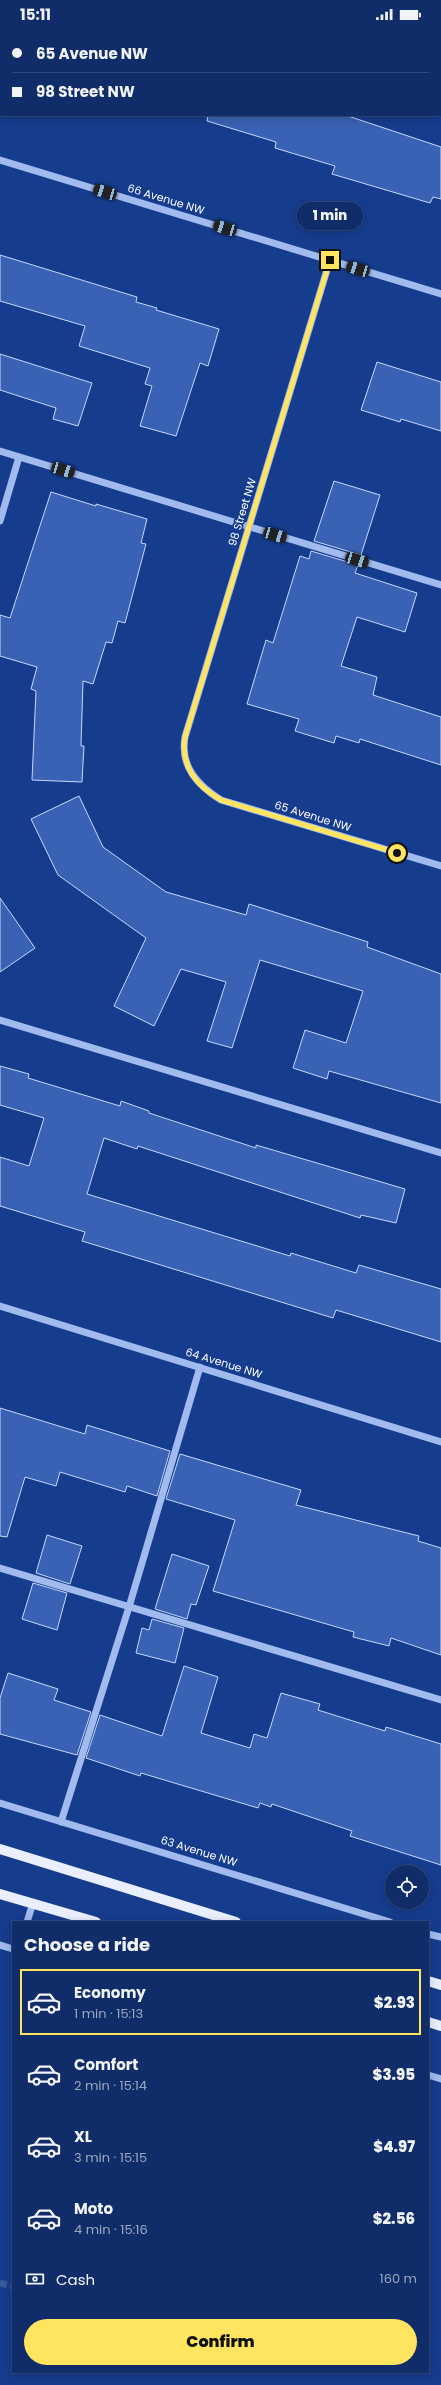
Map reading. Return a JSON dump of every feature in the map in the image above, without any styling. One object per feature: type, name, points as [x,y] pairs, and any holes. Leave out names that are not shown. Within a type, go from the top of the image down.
[{"type":"main road","points":[[0,1849],[233,1921]]},
{"type":"main road","points":[[0,1894],[93,1921]]},
{"type":"main road","points":[[429,1981],[441,1985]]},
{"type":"main road","points":[[429,2022],[441,2026]]},
{"type":"street","name":"66 Avenue NW","points":[[0,160],[441,294]]},
{"type":"street","name":"98 Street NW","points":[[189,770],[184,760],[185,737],[330,260]]},
{"type":"street","points":[[0,451],[441,585]]},
{"type":"street","points":[[0,521],[20,457]]},
{"type":"street","name":"65 Avenue NW","points":[[189,770],[207,792],[221,800],[441,866]]},
{"type":"street","points":[[0,1020],[441,1153]]},
{"type":"street","name":"64 Avenue NW","points":[[0,1306],[441,1442]]},
{"type":"street","points":[[61,1822],[129,1607],[200,1367]]},
{"type":"street","points":[[0,1568],[441,1700]]},
{"type":"street","name":"63 Avenue NW","points":[[0,1803],[387,1921]]},
{"type":"street","points":[[27,1921],[33,1903]]},
{"type":"street","points":[[429,1934],[441,1938]]},
{"type":"street","points":[[0,1945],[12,1949]]},
{"type":"street","points":[[429,2075],[441,2079]]},
{"type":"building","points":[[208,116],[348,116],[441,147],[441,199],[433,197],[430,203],[332,174],[335,166],[275,148],[276,142],[207,121]]},
{"type":"building","points":[[0,255],[137,297],[136,302],[157,308],[156,310],[219,329],[208,366],[200,363],[176,436],[140,426],[152,386],[145,384],[150,368],[79,346],[85,326],[0,301]]},
{"type":"building","points":[[0,354],[92,383],[78,426],[53,419],[56,408],[0,390]]},
{"type":"building","points":[[377,362],[441,382],[441,431],[401,419],[400,422],[361,410]]},
{"type":"building","points":[[334,481],[380,495],[361,555],[314,541]]},
{"type":"building","points":[[51,492],[96,506],[96,504],[147,519],[141,543],[146,544],[125,623],[118,621],[112,643],[106,642],[93,684],[83,681],[81,746],[84,746],[82,782],[32,780],[36,691],[31,689],[37,667],[0,656],[0,615],[10,618]]},
{"type":"building","points":[[311,551],[358,565],[355,573],[417,593],[405,632],[357,617],[341,666],[377,677],[373,695],[441,717],[441,765],[360,739],[359,743],[336,736],[334,743],[295,731],[299,719],[247,704],[266,640],[273,643],[300,556],[309,559]]},
{"type":"building","points":[[79,796],[103,847],[166,892],[246,915],[249,904],[368,942],[367,947],[441,974],[441,1103],[329,1071],[327,1079],[293,1068],[305,1030],[346,1043],[363,991],[260,960],[232,1048],[207,1041],[226,982],[181,969],[154,1026],[114,1006],[146,938],[58,875],[31,819]]},
{"type":"building","points":[[0,898],[35,948],[0,972]]},
{"type":"building","points":[[0,1066],[29,1074],[28,1078],[120,1106],[121,1101],[149,1111],[149,1113],[256,1148],[256,1145],[405,1189],[396,1223],[361,1215],[360,1218],[138,1146],[137,1149],[104,1138],[87,1194],[290,1256],[291,1253],[356,1273],[359,1265],[441,1289],[441,1342],[336,1310],[333,1318],[82,1241],[85,1232],[0,1206],[0,1157],[29,1166],[44,1118],[0,1105]]},
{"type":"building","points":[[0,1408],[85,1434],[87,1425],[170,1451],[157,1496],[127,1486],[125,1492],[60,1472],[56,1486],[25,1477],[7,1537],[0,1536]]},
{"type":"building","points":[[180,1454],[301,1490],[296,1505],[419,1536],[418,1541],[441,1548],[441,1655],[391,1638],[389,1646],[353,1637],[354,1632],[213,1591],[235,1520],[166,1499]]},
{"type":"building","points":[[47,1535],[82,1546],[70,1584],[36,1573]]},
{"type":"building","points":[[172,1554],[209,1566],[196,1605],[191,1604],[187,1619],[155,1609]]},
{"type":"building","points":[[33,1583],[67,1593],[57,1630],[22,1619]]},
{"type":"building","points":[[152,1619],[184,1628],[175,1663],[136,1653],[142,1628],[149,1630]]},
{"type":"building","points":[[184,1666],[218,1677],[201,1733],[250,1748],[254,1734],[267,1738],[281,1693],[320,1704],[318,1710],[385,1731],[386,1727],[441,1744],[441,1865],[350,1836],[352,1831],[272,1804],[271,1807],[260,1803],[258,1808],[141,1773],[140,1776],[86,1758],[100,1715],[162,1736]]},
{"type":"building","points":[[8,1673],[58,1689],[54,1700],[91,1712],[77,1755],[0,1734],[0,1698]]},
{"type":"tunnel","points":[[0,2283],[12,2286]]},
{"type":"route","points":[[330,260],[185,737],[183,747],[184,760],[196,780],[207,792],[221,800],[397,853]]}]
